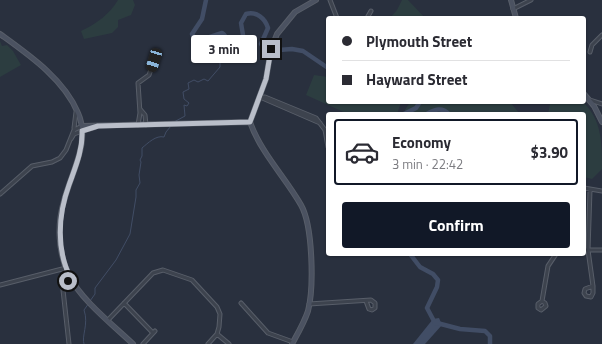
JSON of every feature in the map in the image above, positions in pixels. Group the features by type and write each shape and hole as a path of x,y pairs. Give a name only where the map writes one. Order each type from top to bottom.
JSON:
{"street":[{"path":"241,303 268,333 292,343 305,319 309,304 310,251 307,216 253,130 250,122 267,75 271,51 277,34 287,19 300,8 316,0"},
{"path":"330,0 336,16"},
{"path":"510,0 515,16"},
{"path":"513,9 531,0"},
{"path":"367,16 371,11"},
{"path":"0,34 56,80 76,108 82,126 80,154 61,213 61,241 66,268 71,279 90,302 133,344"},
{"path":"590,52 592,45 602,35"},
{"path":"138,125 140,109 138,83 150,75 154,60"},
{"path":"586,96 602,122"},
{"path":"260,97 315,117 325,130 326,136"},
{"path":"588,99 602,104"},
{"path":"0,194 32,166 58,160 65,152 70,140 76,121 76,108"},
{"path":"140,109 145,114 146,125"},
{"path":"72,134 75,128 82,126 250,122"},
{"path":"241,123 253,130"},
{"path":"70,140 74,134 98,126"},
{"path":"586,189 602,191"},
{"path":"590,190 586,250 593,286"},
{"path":"586,250 602,250"},
{"path":"542,301 548,266 555,256"},
{"path":"0,285 66,268"},
{"path":"108,320 148,278 157,271 163,270 187,277 194,282 220,312 221,319 217,334 208,344"},
{"path":"69,344 63,290 64,284 71,279"},
{"path":"309,304 366,301"},
{"path":"124,303 154,332 143,344"},
{"path":"217,334 229,344"}],"shaded area":[{"path":"118,0 133,0 135,5 131,15 118,20 118,27 112,33 84,39 81,31 102,18 111,10"},
{"path":"402,0 408,0 423,16 392,16"},
{"path":"0,41 2,46 7,45 13,51 21,65 0,77"},
{"path":"314,75 326,77 326,104 400,104 398,112 344,112 306,95"},
{"path":"409,104 512,104 518,112 405,112"},
{"path":"550,104 585,104 594,116 600,132 602,169 592,179 586,178 586,112 548,112"}],"water":[{"path":"439,318 442,325 425,344 413,344 433,319"}],"waterway":[{"path":"206,0 202,19 192,34 196,40 198,41 222,33 225,35 233,53 236,55 241,54 245,47 241,23 246,14 257,14 265,21 268,28 261,44 265,51 292,49 303,51 326,67"},
{"path":"174,122 185,116 184,105 187,106 189,103 184,99 183,92 189,89 188,83 194,80 198,82 204,79 208,81 220,67 223,55 231,48"},
{"path":"408,112 416,108 419,104"},
{"path":"431,112 438,110 444,110 446,112"},
{"path":"90,301 95,294 95,288 116,260 130,234 136,190 140,183 139,175 142,148 155,138 164,137 171,126"},
{"path":"412,256 420,267 433,274 438,280 437,287 427,308 435,323"},
{"path":"84,344 83,338 86,320 84,310 89,303"},
{"path":"437,323 460,329 485,331 490,336 490,344"}],"route":[{"path":"68,281 71,279 64,263 62,252 60,218 65,197 81,150 82,131 98,126 250,122 266,79 270,63 271,49"}]}
